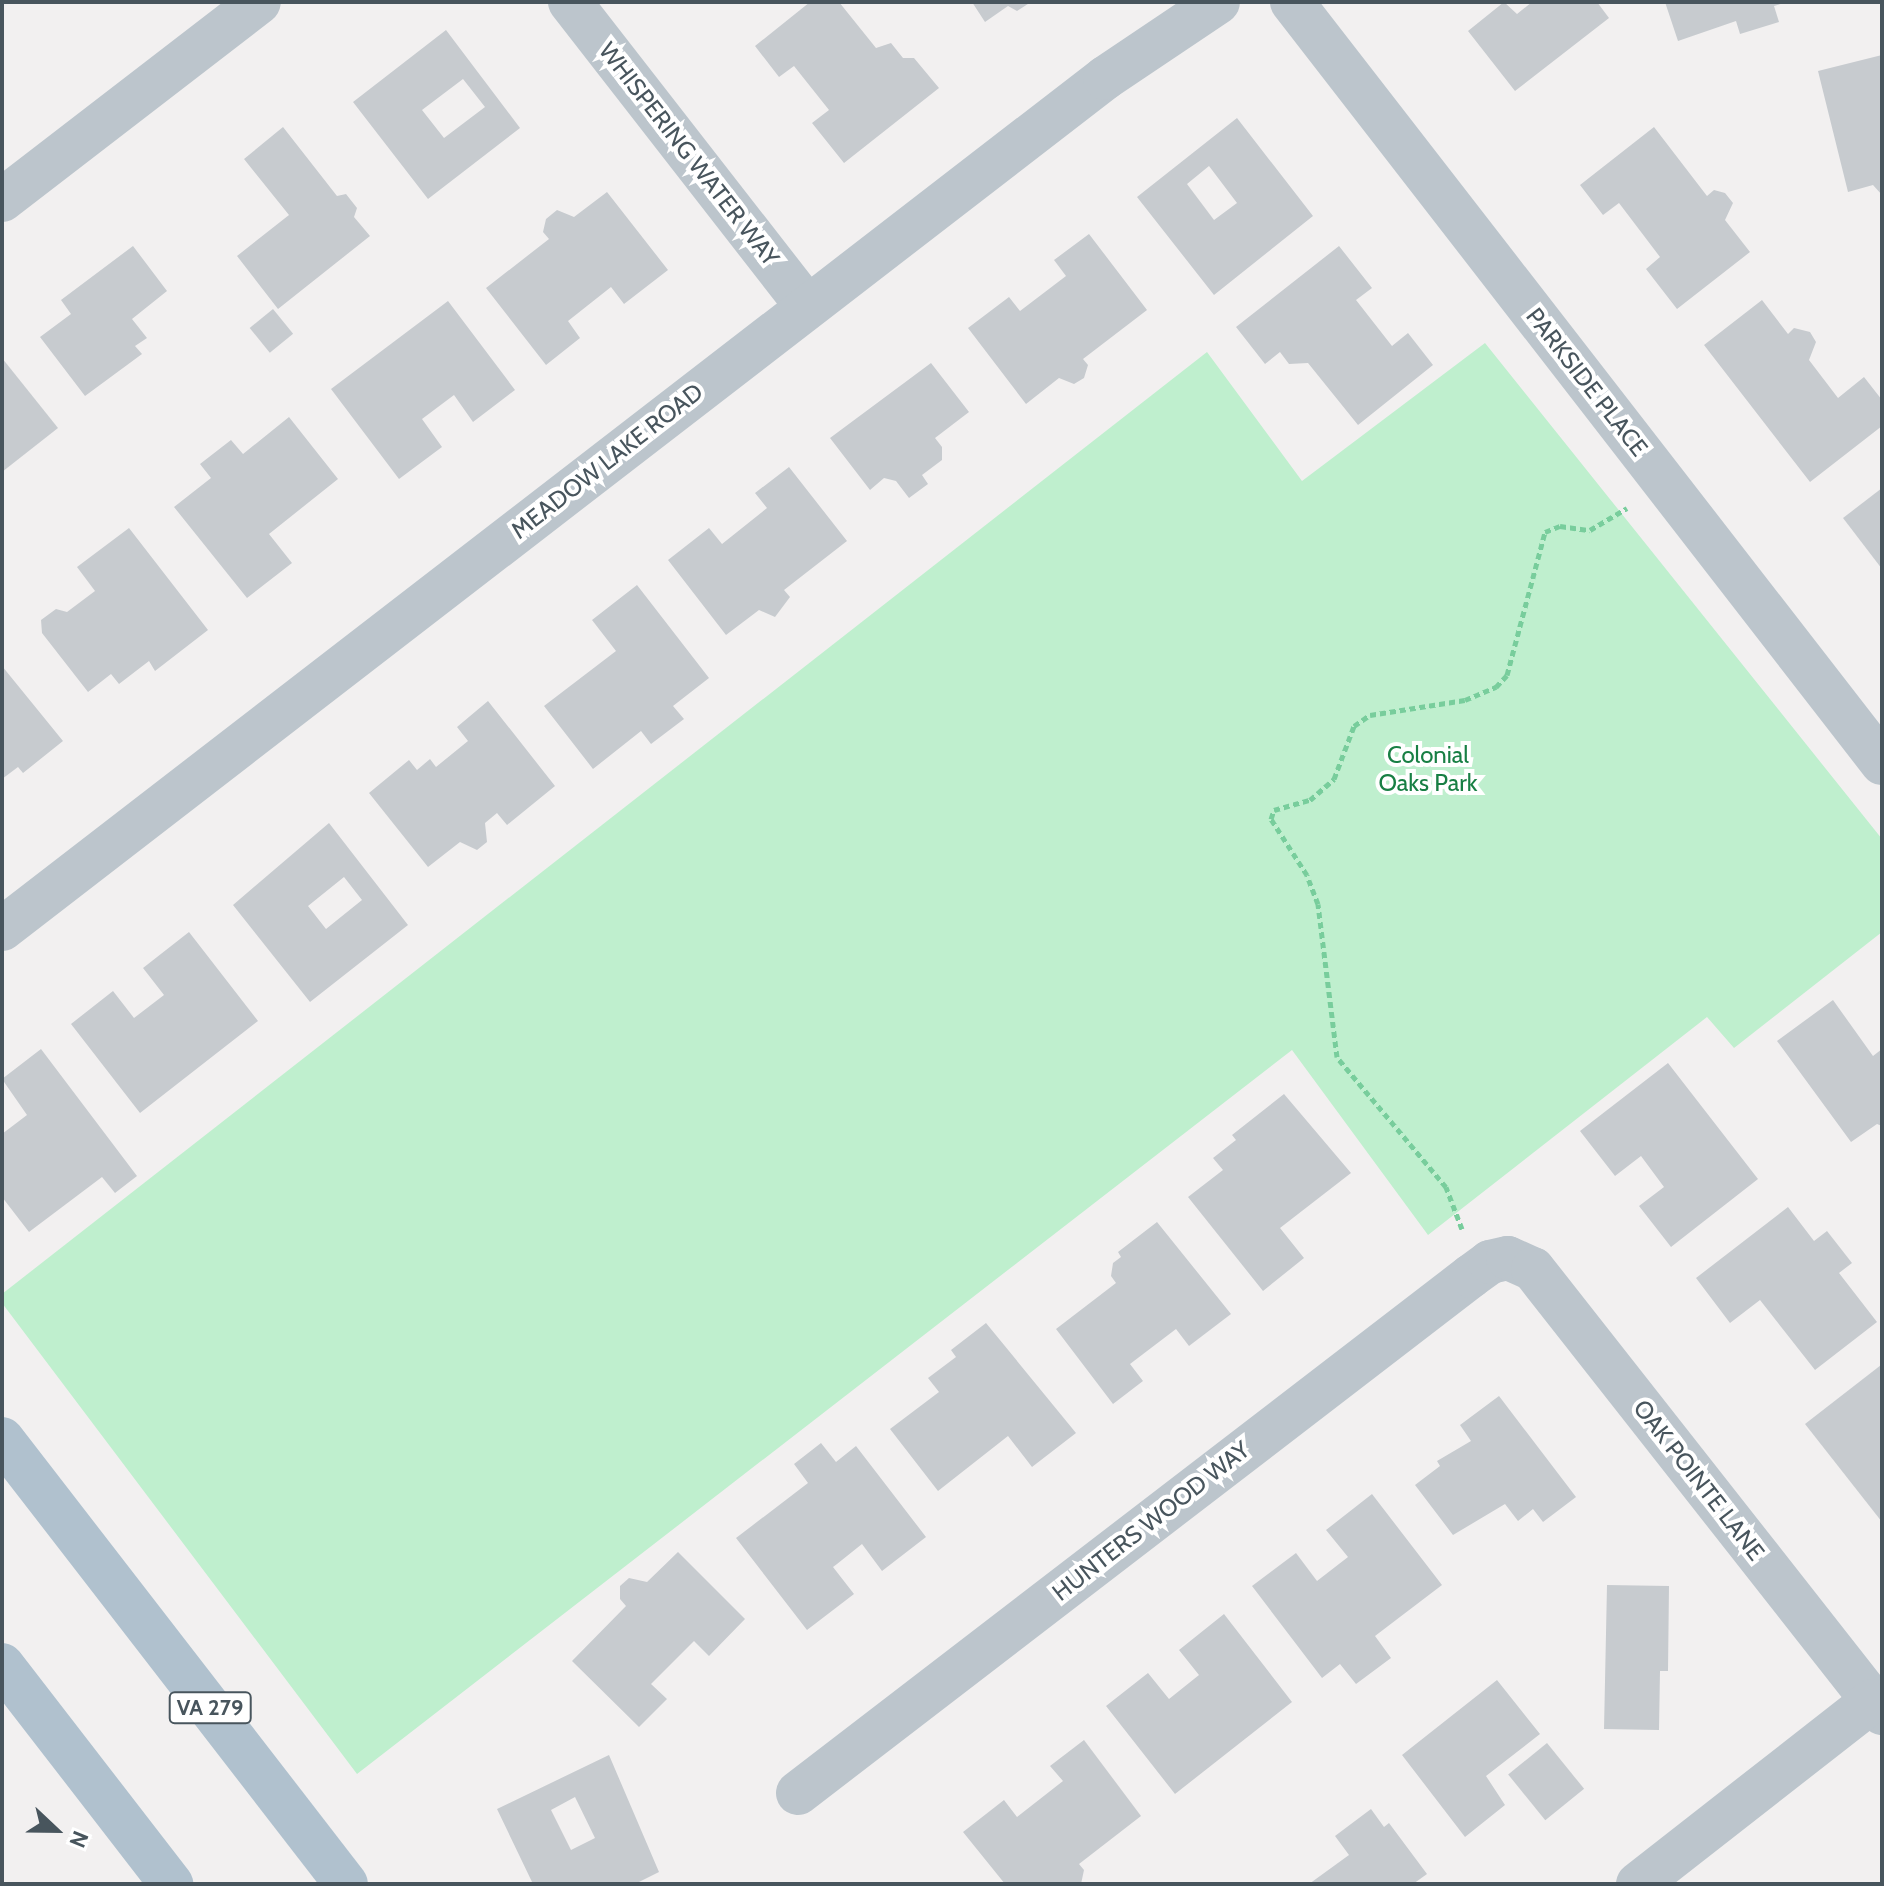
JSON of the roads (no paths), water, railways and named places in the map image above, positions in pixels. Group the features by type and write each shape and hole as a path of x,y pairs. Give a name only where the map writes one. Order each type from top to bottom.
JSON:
{"main road":[{"name":"VA 279","path":"2,1439 346,1884"},
{"path":"2,1665 171,1884"}],"street":[{"path":"2,200 259,2"},
{"name":"WHISPERING WATER WAY","path":"570,2 807,306"},
{"name":"MEADOW LAKE ROAD","path":"2,929 1105,78 1218,2"},
{"name":"PARKSIDE PLACE","path":"1292,2 1882,763"},
{"name":"OAK POINTE LANE","path":"1489,1267 1533,1269 1877,1707"},
{"name":"HUNTERS WOOD WAY","path":"798,1793 1489,1267"},
{"path":"1638,1884 1877,1707"}],"park label":[{"name":"Colonial Oaks Park","path":"1428,769"}]}
